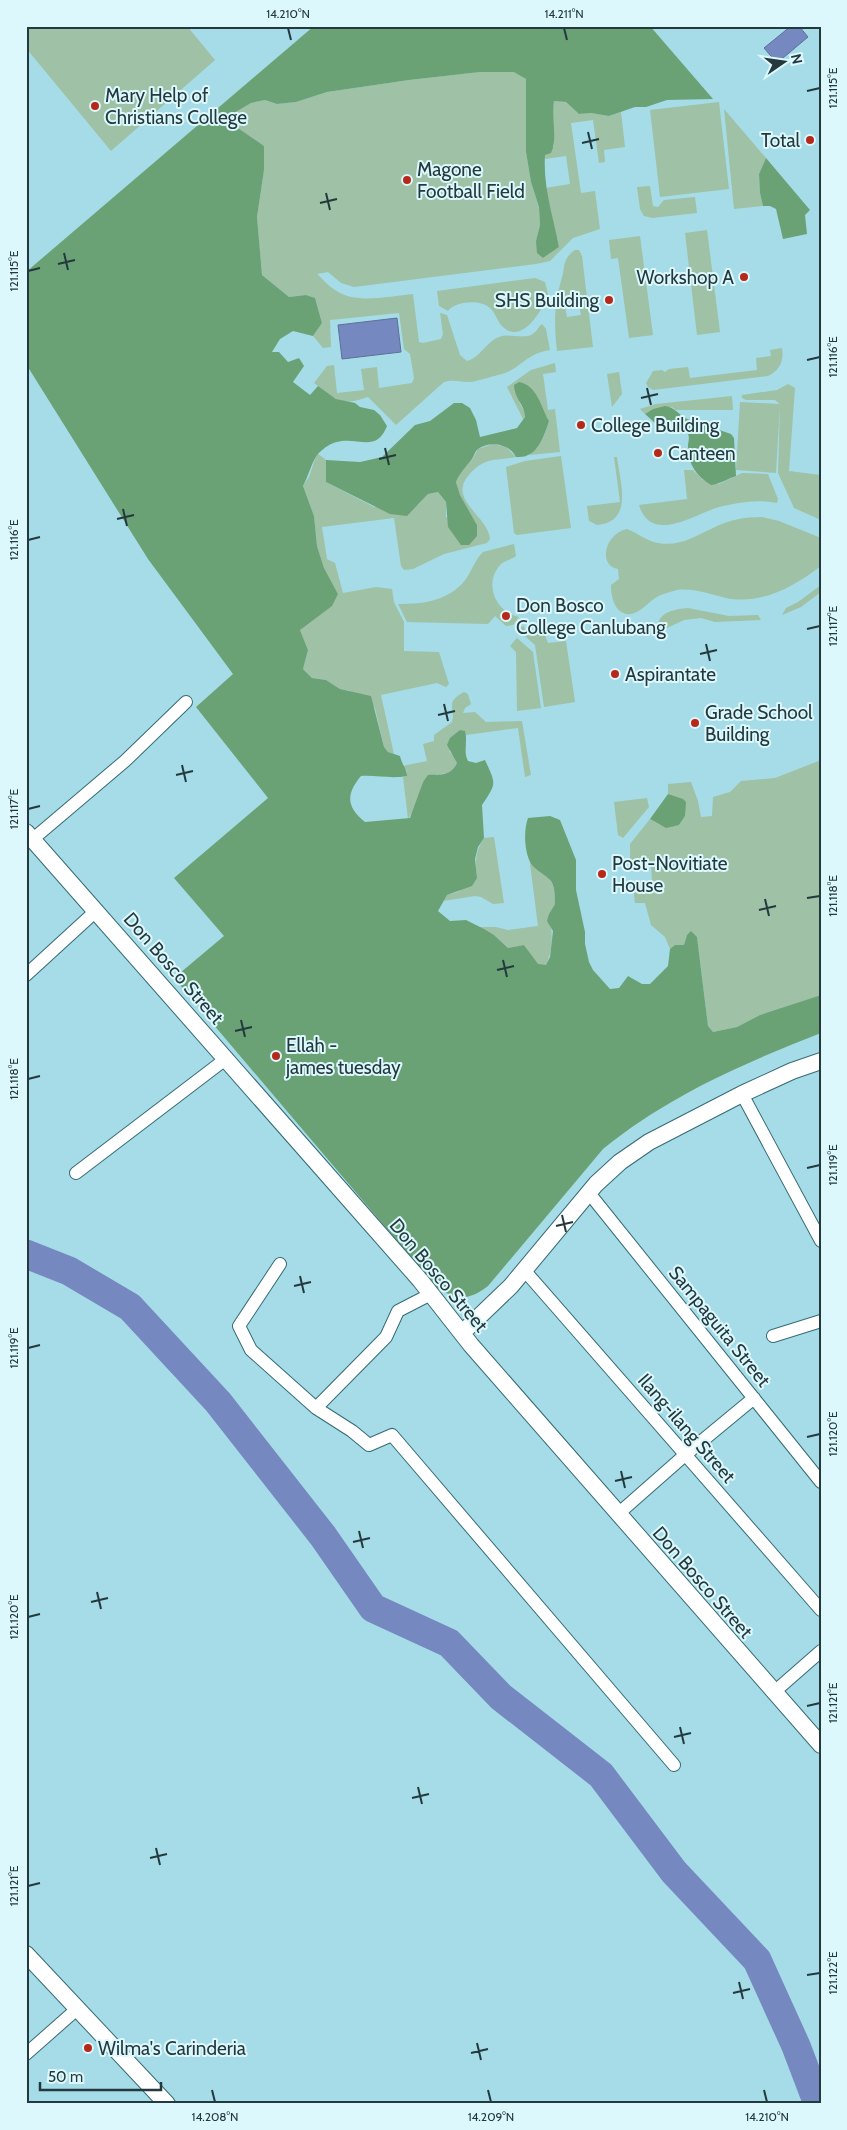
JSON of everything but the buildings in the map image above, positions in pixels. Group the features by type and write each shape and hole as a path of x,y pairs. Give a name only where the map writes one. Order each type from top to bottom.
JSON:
{"street":[{"path":"30,835 125,761 186,702"},
{"name":"Don Bosco Street","path":"30,835 227,1058 618,1514 773,1693 821,1745"},
{"path":"26,975 97,910"},
{"path":"76,1173 227,1058"},
{"path":"462,1333 492,1306 525,1271 612,1168 640,1148 742,1094 774,1079 821,1061"},
{"path":"742,1094 821,1240"},
{"name":"Sampaguita Street","path":"589,1193 821,1482"},
{"path":"280,1264 239,1326 250,1350 316,1408 370,1445 392,1436 674,1765"},
{"name":"Ilang-ilang Street","path":"525,1271 821,1610"},
{"path":"316,1408 386,1337 398,1311 431,1294"},
{"path":"773,1336 821,1320"},
{"path":"618,1514 754,1398"},
{"path":"773,1693 821,1651"},
{"path":"26,1954 167,2104"},
{"path":"26,2054 78,2009"}],"green space":[{"name":"Mary Help of Christians College","path":"26,26 187,26 215,60 111,151 26,48"},
{"path":"314,26 650,26 713,99 667,100 646,107 635,107 609,116 591,113 579,114 566,102 554,101 554,141 551,153 545,155 545,167 547,190 559,247 543,258 537,253 536,241 540,225 539,207 531,182 526,152 526,79 514,72 480,72 409,80 327,92 296,102 277,104 265,100 251,103 234,113 235,126 264,146 264,170 257,217 262,275 289,297 306,295 315,298 322,323 313,336 293,331 280,339 272,352 279,352 288,362 299,358 304,366 293,382 310,395 318,386 336,399 374,410 380,415 387,426 383,434 372,442 344,441 326,447 315,458 303,486 314,516 317,546 324,568 338,594 332,606 300,630 308,650 303,669 312,678 326,680 340,689 371,696 384,747 388,752 400,756 407,774 407,776 401,777 361,776 351,795 351,806 365,822 410,818 423,782 428,775 448,773 457,763 447,745 450,738 460,730 465,731 468,761 476,763 485,760 493,783 482,805 484,838 478,847 475,859 477,878 472,886 447,895 438,911 450,921 466,920 494,935 508,948 524,945 538,964 546,965 550,957 553,931 547,921 555,904 554,889 551,881 531,864 525,837 528,818 550,816 560,820 576,860 576,890 589,962 593,970 610,989 619,988 628,976 642,984 650,984 668,966 670,949 675,945 684,945 687,935 691,931 697,937 708,1026 713,1032 737,1027 760,1015 821,995 821,1033 764,1056 708,1082 680,1097 628,1130 603,1149 488,1286 475,1294 463,1297 451,1295 437,1288 174,978 224,936 174,878 268,798 196,707 233,674 148,559 26,364 26,272"},
{"path":"514,71 526,79 526,152 531,182 539,207 540,225 536,241 543,258 559,247 545,188 570,184 566,156 545,159 545,155 554,146 552,111 554,101 566,102 579,114 591,113 609,116 621,112 625,147 604,150 605,162 599,163 593,120 571,123 581,193 595,191 600,229 573,238 550,261 536,264 354,287 341,283 328,272 317,274 343,295 373,298 413,294 419,342 423,343 441,339 443,334 440,313 447,315 460,355 467,361 476,357 494,339 507,336 531,335 542,324 546,329 550,350 535,354 505,373 471,382 444,382 396,425 368,397 351,401 334,398 314,383 327,366 334,365 337,393 364,390 361,369 377,367 379,388 412,383 414,378 410,354 404,349 399,313 330,320 331,347 323,348 313,336 322,323 315,298 306,295 289,297 262,275 257,217 264,170 264,146 234,126 234,113 251,103 265,100 277,104 296,102 327,92 409,80 480,72"},
{"path":"719,102 729,189 660,197 650,110"},
{"path":"724,109 766,158 759,174 763,206 734,209"},
{"path":"766,158 810,210 805,215 807,234 783,239 776,209 770,206 763,206 759,174"},
{"path":"650,186 653,206 658,207 664,200 695,197 697,213 652,218 644,216 640,209 637,187"},
{"path":"707,230 720,332 697,335 685,233"},
{"path":"640,236 653,335 629,338 618,258 611,259 609,240"},
{"path":"575,250 579,250 582,256 593,347 557,351 555,324 557,299 565,264","holes":["578,299 581,315 567,317 564,302"]},
{"path":"535,278 545,282 548,294 537,316 524,329 517,332 503,327 492,310 481,303 462,303 448,311 439,306 437,291"},
{"path":"782,348 780,365 776,371 768,376 653,390 646,383 653,371 662,370 665,372 669,369 688,367 690,378 757,370 756,358 771,356 770,350"},
{"path":"555,363 556,372 543,374 548,410 555,409 560,452 529,455 542,440 549,421 544,412 519,402 525,413 524,421 507,387 531,370"},
{"path":"619,372 622,394 612,407 607,374"},
{"path":"519,382 530,387 538,397 549,421 542,440 532,453 516,457 505,446 494,444 483,446 477,450 459,475 456,482 460,495 477,525 477,536 469,545 461,545 448,527 446,502 438,492 428,494 407,516 390,514 326,482 326,460 360,462 382,457 415,425 430,421 454,403 462,403 470,408 476,420 480,437 517,428 525,417 525,413 514,390 514,385"},
{"path":"788,384 795,388 789,471 821,475 821,520 794,508 778,473 780,405 776,473 736,470 740,402 780,404 775,400 746,400 742,398 742,395 777,390"},
{"path":"732,396 733,410 676,410 672,407 653,409 645,414 640,409 656,404"},
{"path":"665,406 672,408 687,419 731,434 734,438 736,476 711,485 701,478 689,458 689,437 685,429 677,422 655,423 645,414 653,409"},
{"path":"493,444 506,447 516,457 484,463 468,476 463,485 463,493 466,500 488,531 490,539 487,543 444,554 413,569 404,570 401,566 394,518 322,527 327,559 335,563 343,593 376,587 392,589 394,602 404,622 404,651 439,652 449,684 446,687 437,683 381,695 394,754 388,752 384,747 375,708 350,691 340,689 326,680 312,678 303,669 308,650 300,630 338,594 324,568 317,546 314,516 303,486 309,477 317,453 326,460 326,482 374,507 418,505 428,494 438,492 446,502 446,517 477,525 460,495 456,482 461,471 472,460 478,449"},
{"path":"561,456 571,528 517,535 514,533 506,467 525,461"},
{"path":"614,457 617,457 622,489 620,509 616,517 609,522 597,525 589,521 587,506 620,502"},
{"path":"684,470 693,470 703,480 719,484 742,473 768,474 778,499 777,503 762,501 741,502 719,507 674,524 663,525 653,523 645,517 639,505 687,499"},
{"path":"762,517 779,521 821,538 821,566 799,581 776,593 752,599 726,598 708,593 677,590 655,598 634,613 626,614 616,606 611,585 619,579 618,569 612,567 608,562 606,550 613,537 619,532 627,529 646,539 666,544 687,540 731,521"},
{"path":"514,544 516,556 501,564 493,580 492,588 498,603 511,614 519,617 513,625 506,626 495,616 488,624 407,622 398,604 426,602 444,597 466,579 483,552"},
{"path":"821,585 821,592 801,607 782,615 786,608 798,602"},
{"path":"688,608 729,616 758,615 761,620 715,622 701,618 684,620 667,628 661,628 658,625 659,620 665,614 674,610"},
{"path":"524,626 525,631 538,630 544,633 548,643 566,641 575,702 544,707 535,645 517,629"},
{"path":"517,638 533,652 541,708 517,711 516,652 510,646"},
{"path":"464,692 468,694 471,704 465,708 463,713 475,712 486,722 522,721 531,775 525,777 518,728 466,735 465,731 449,751 457,763 454,768 447,774 434,775 423,782 414,810 408,819 403,777 407,776 407,771 402,766 427,761 423,744 434,741 434,735 452,722 452,702"},
{"path":"821,760 821,995 760,1015 737,1027 713,1032 708,1026 697,937 687,935 684,945 675,945 670,949 665,937 651,925 645,903 635,903 633,886 652,885 651,862 630,863 630,844 650,819 660,825 679,825 685,816 685,806 668,794 668,784 691,782 698,801 701,817 712,816 713,797 730,792 741,781 775,778"},
{"path":"668,794 683,799 686,802 685,816 679,825 666,828 650,819"},
{"path":"647,798 649,807 623,838 618,835 614,802"},
{"path":"494,837 504,903 493,904 481,897 475,896 443,901 447,895 458,892 477,878 476,862 479,848 484,838"},
{"path":"529,856 536,868 553,885 555,904 549,914 552,933 546,965 538,965 524,945 508,948 494,935 478,927 496,927 508,930 538,926"}],"water":[{"path":"791,26 799,26 808,37 777,63 764,48"},
{"path":"397,318 401,352 342,359 338,325"}],"waterway":[{"path":"26,1254 69,1271 130,1307 218,1402 323,1536 373,1608 449,1643 501,1697 601,1775 674,1872 757,1960 796,2046 818,2104"}],"place":[{"name":"Mary Help of Christians College","path":"95,106"},
{"name":"Total","path":"810,140"},
{"name":"Magone Football Field","path":"407,180"},
{"name":"Workshop A","path":"744,277"},
{"name":"SHS Building","path":"609,300"},
{"name":"College Building","path":"581,425"},
{"name":"Canteen","path":"658,453"},
{"name":"Don Bosco College Canlubang","path":"506,616"},
{"name":"Aspirantate","path":"615,674"},
{"name":"Grade School Building","path":"695,723"},
{"name":"Post-Novitiate House","path":"602,874"},
{"name":"Ellah - james tuesday","path":"276,1056"},
{"name":"Wilma's Carinderia","path":"88,2048"}]}
